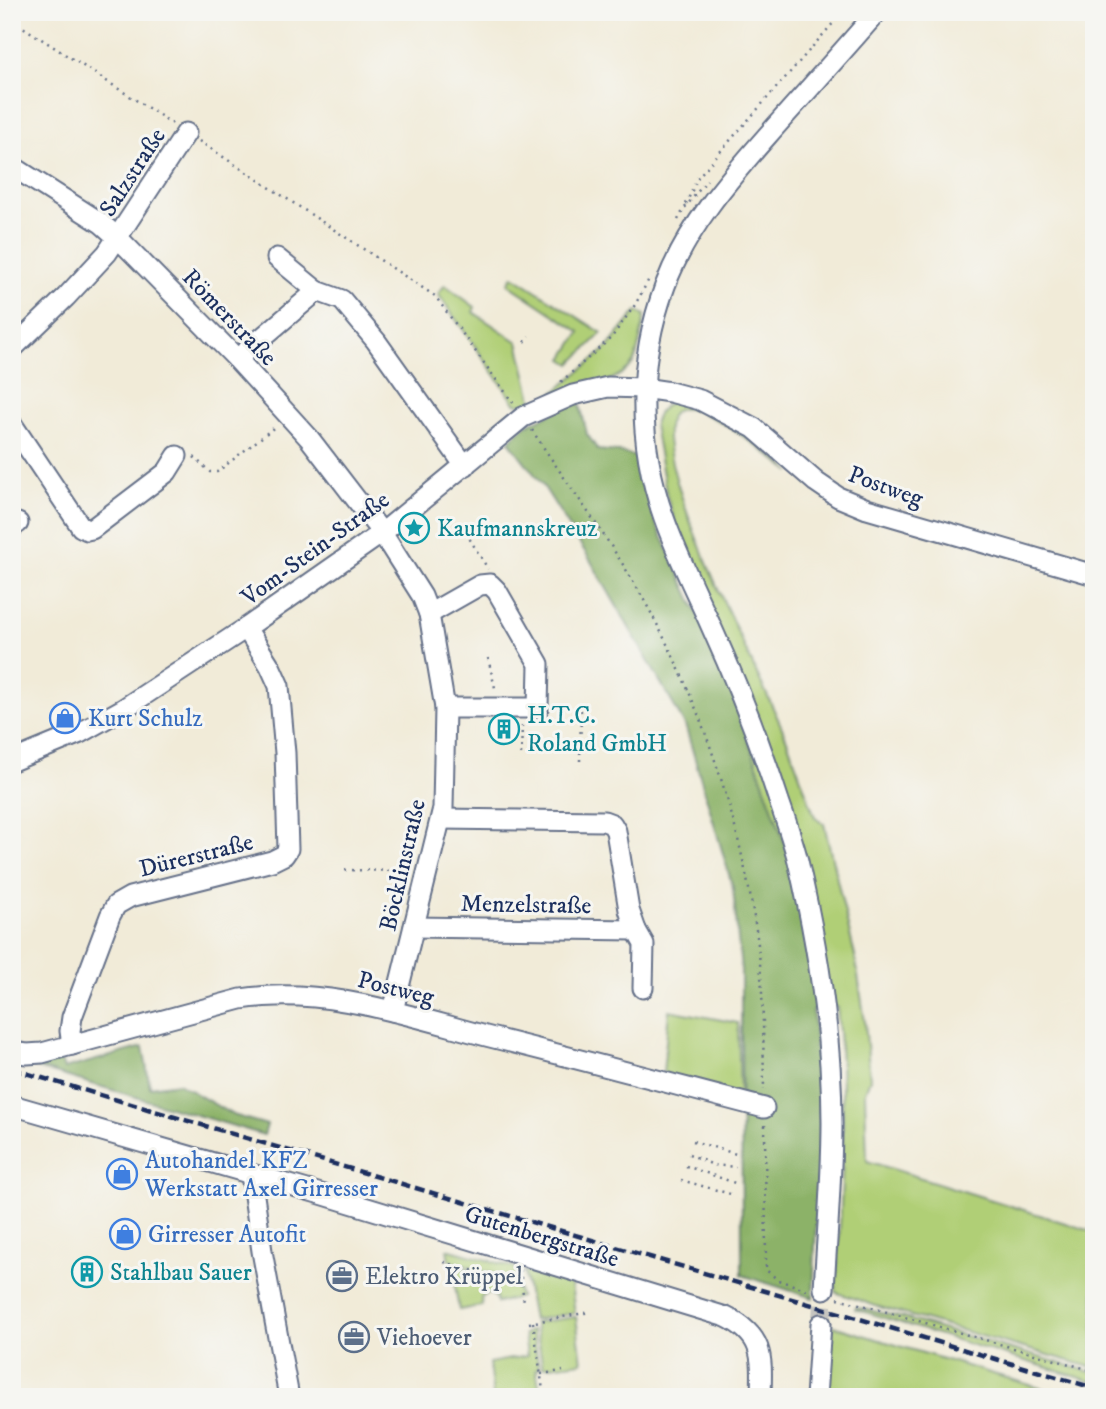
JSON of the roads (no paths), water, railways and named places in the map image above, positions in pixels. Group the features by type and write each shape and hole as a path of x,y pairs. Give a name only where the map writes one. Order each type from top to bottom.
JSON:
{"street":[{"path":"824,1293 832,1123 825,1008 814,934 797,856 772,778 733,678 664,517 647,455 643,388 655,314 681,249 691,214 743,165 877,12"},
{"name":"Salzstraße","path":"12,349 66,297 118,238 186,133"},
{"name":"Römerstraße","path":"12,166 101,223 118,238 290,415 382,533"},
{"path":"277,258 317,291 342,300 360,320 465,466"},
{"path":"237,359 317,291"},
{"name":"Vom-Stein-Straße","path":"12,761 98,724 246,628 382,533 540,405 608,387 643,388"},
{"name":"Postweg","path":"643,388 700,400 754,428 816,482 838,497 867,509 1094,575"},
{"path":"12,424 21,454 80,527 87,530 92,529 167,472 177,456"},
{"name":"Böcklinstraße","path":"382,533 422,596 429,614 445,708 441,819 393,1011"},
{"path":"429,614 480,585 494,587 539,664 538,708 445,708"},
{"name":"Dürerstraße","path":"72,1045 72,1017 116,905 138,894 272,861 284,855 288,849 285,753 279,686 246,628"},
{"name":"Menzelstraße","path":"441,819 604,821 612,824 616,831 629,910 644,944 643,988"},
{"name":"Menzelstraße","path":"414,927 636,930"},
{"name":"Postweg","path":"12,1052 35,1054 248,998 330,998 393,1011 764,1108"},
{"name":"Gutenbergstraße","path":"12,1105 321,1194 735,1322 749,1332 758,1345 762,1369 761,1397"},
{"path":"251,1175 289,1397"},
{"path":"816,1397 821,1324"}],"tunnel":[{"path":"821,1324 824,1289"}],"railway":[{"path":"12,1069 1094,1388"}],"place":[{"name":"Kaufmannskreuz","path":"414,528"},
{"name":"Kurt Schulz","path":"65,718"},
{"name":"H.T.C. Roland GmbH","path":"504,729"},
{"name":"Autohandel KFZ Werkstatt Axel Girresser","path":"122,1174"},
{"name":"Girresser Autofit","path":"125,1234"},
{"name":"Stahlbau Sauer","path":"87,1272"},
{"name":"Elektro Krüppel","path":"342,1276"},
{"name":"Viehoever","path":"354,1337"}]}
